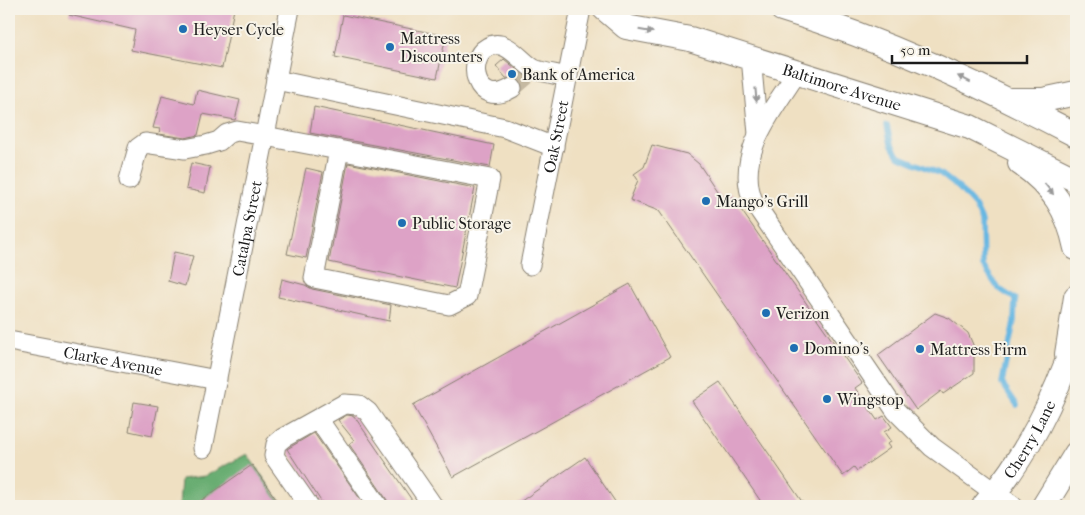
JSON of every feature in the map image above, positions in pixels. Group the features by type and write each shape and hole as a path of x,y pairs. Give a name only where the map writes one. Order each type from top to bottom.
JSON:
{"main road":[{"name":"Baltimore Avenue","path":"605,9 626,27 690,39 798,71 970,127 1076,180"},
{"path":"782,9 845,28 893,47 1008,100 1076,135"},
{"path":"1008,100 1043,100 1076,93"},
{"path":"970,127 1043,182 1063,208 1071,223 1076,248"},
{"path":"1062,376 1076,297"},
{"name":"Cherry Lane","path":"997,502 1051,404 1076,338"},
{"path":"1044,506 1076,454"}],"street":[{"name":"Catalpa Street","path":"203,448 290,9"},
{"name":"Oak Street","path":"530,265 581,9"},
{"path":"512,88 501,94 491,95 479,86 475,74 480,55 488,46 500,45 511,50 530,72 568,77"},
{"path":"751,57 758,134"},
{"path":"798,71 758,134 748,166 747,180 753,201 896,411 932,447 997,502"},
{"path":"276,80 505,128 554,147"},
{"path":"129,180 138,148 145,143 185,149 219,141 227,134 237,132 339,150 490,180 467,296 448,305 314,278 339,150"},
{"name":"Clarke Avenue","path":"9,341 217,380"},
{"path":"309,506 274,456 276,444 283,438 344,404 359,405 368,412 432,506"},
{"path":"318,419 378,506"}],"green space":[{"path":"247,454 283,506 179,506 181,479 205,476"}],"building":[{"name":"Heyser Cycle","path":"70,9 234,9 222,68 131,50 135,30 69,15"},
{"name":"Mattress Discounters","path":"343,15 446,36 437,78 335,57"},
{"name":"Bank of America","path":"504,59 521,73 528,83 523,87 518,79 506,78 496,66"},
{"path":"197,90 240,100 235,120 203,114 198,135 185,138 159,134 160,129 153,128 162,96 194,104"},
{"path":"314,107 494,145 490,167 310,133"},
{"path":"652,145 687,154 699,164 723,200 730,194 862,383 855,388 877,420 884,416 892,427 884,432 891,442 887,444 890,448 857,471 854,467 843,476 659,211 630,200 638,180 634,174 644,167"},
{"path":"191,163 210,167 205,193 186,189"},
{"name":"Public Storage","path":"348,163 475,188 455,288 329,262"},
{"path":"306,168 323,172 306,258 287,254"},
{"path":"174,252 193,256 185,286 168,281"},
{"path":"282,279 305,285 312,289 391,305 389,321 278,297"},
{"path":"630,284 670,357 453,477 413,405"},
{"path":"935,313 949,318 968,333 974,347 974,373 943,394 941,391 916,410 878,355"},
{"path":"720,382 805,506 764,506 692,401"},
{"path":"134,402 158,406 152,436 129,431"},
{"path":"347,415 354,416 416,506 389,506 387,500 349,444 354,440 338,420"},
{"path":"314,433 365,506 324,506 287,449"},
{"path":"585,457 618,506 514,506"},
{"path":"252,465 281,506 193,506"}],"waterway":[{"path":"887,126 891,144 898,156 941,174 959,188 975,206 982,221 983,266 998,288 1015,299 1014,321 1002,383 1017,405"}],"tunnel":[{"path":"512,88 527,75"}],"place":[{"name":"Heyser Cycle","path":"183,29"},
{"name":"Mattress Discounters","path":"390,47"},
{"name":"Bank of America","path":"512,74"},
{"name":"Mango's Grill","path":"706,201"},
{"name":"Public Storage","path":"402,223"},
{"name":"Verizon","path":"766,313"},
{"name":"Domino's","path":"794,348"},
{"name":"Mattress Firm","path":"920,349"},
{"name":"Wingstop","path":"827,399"}]}
